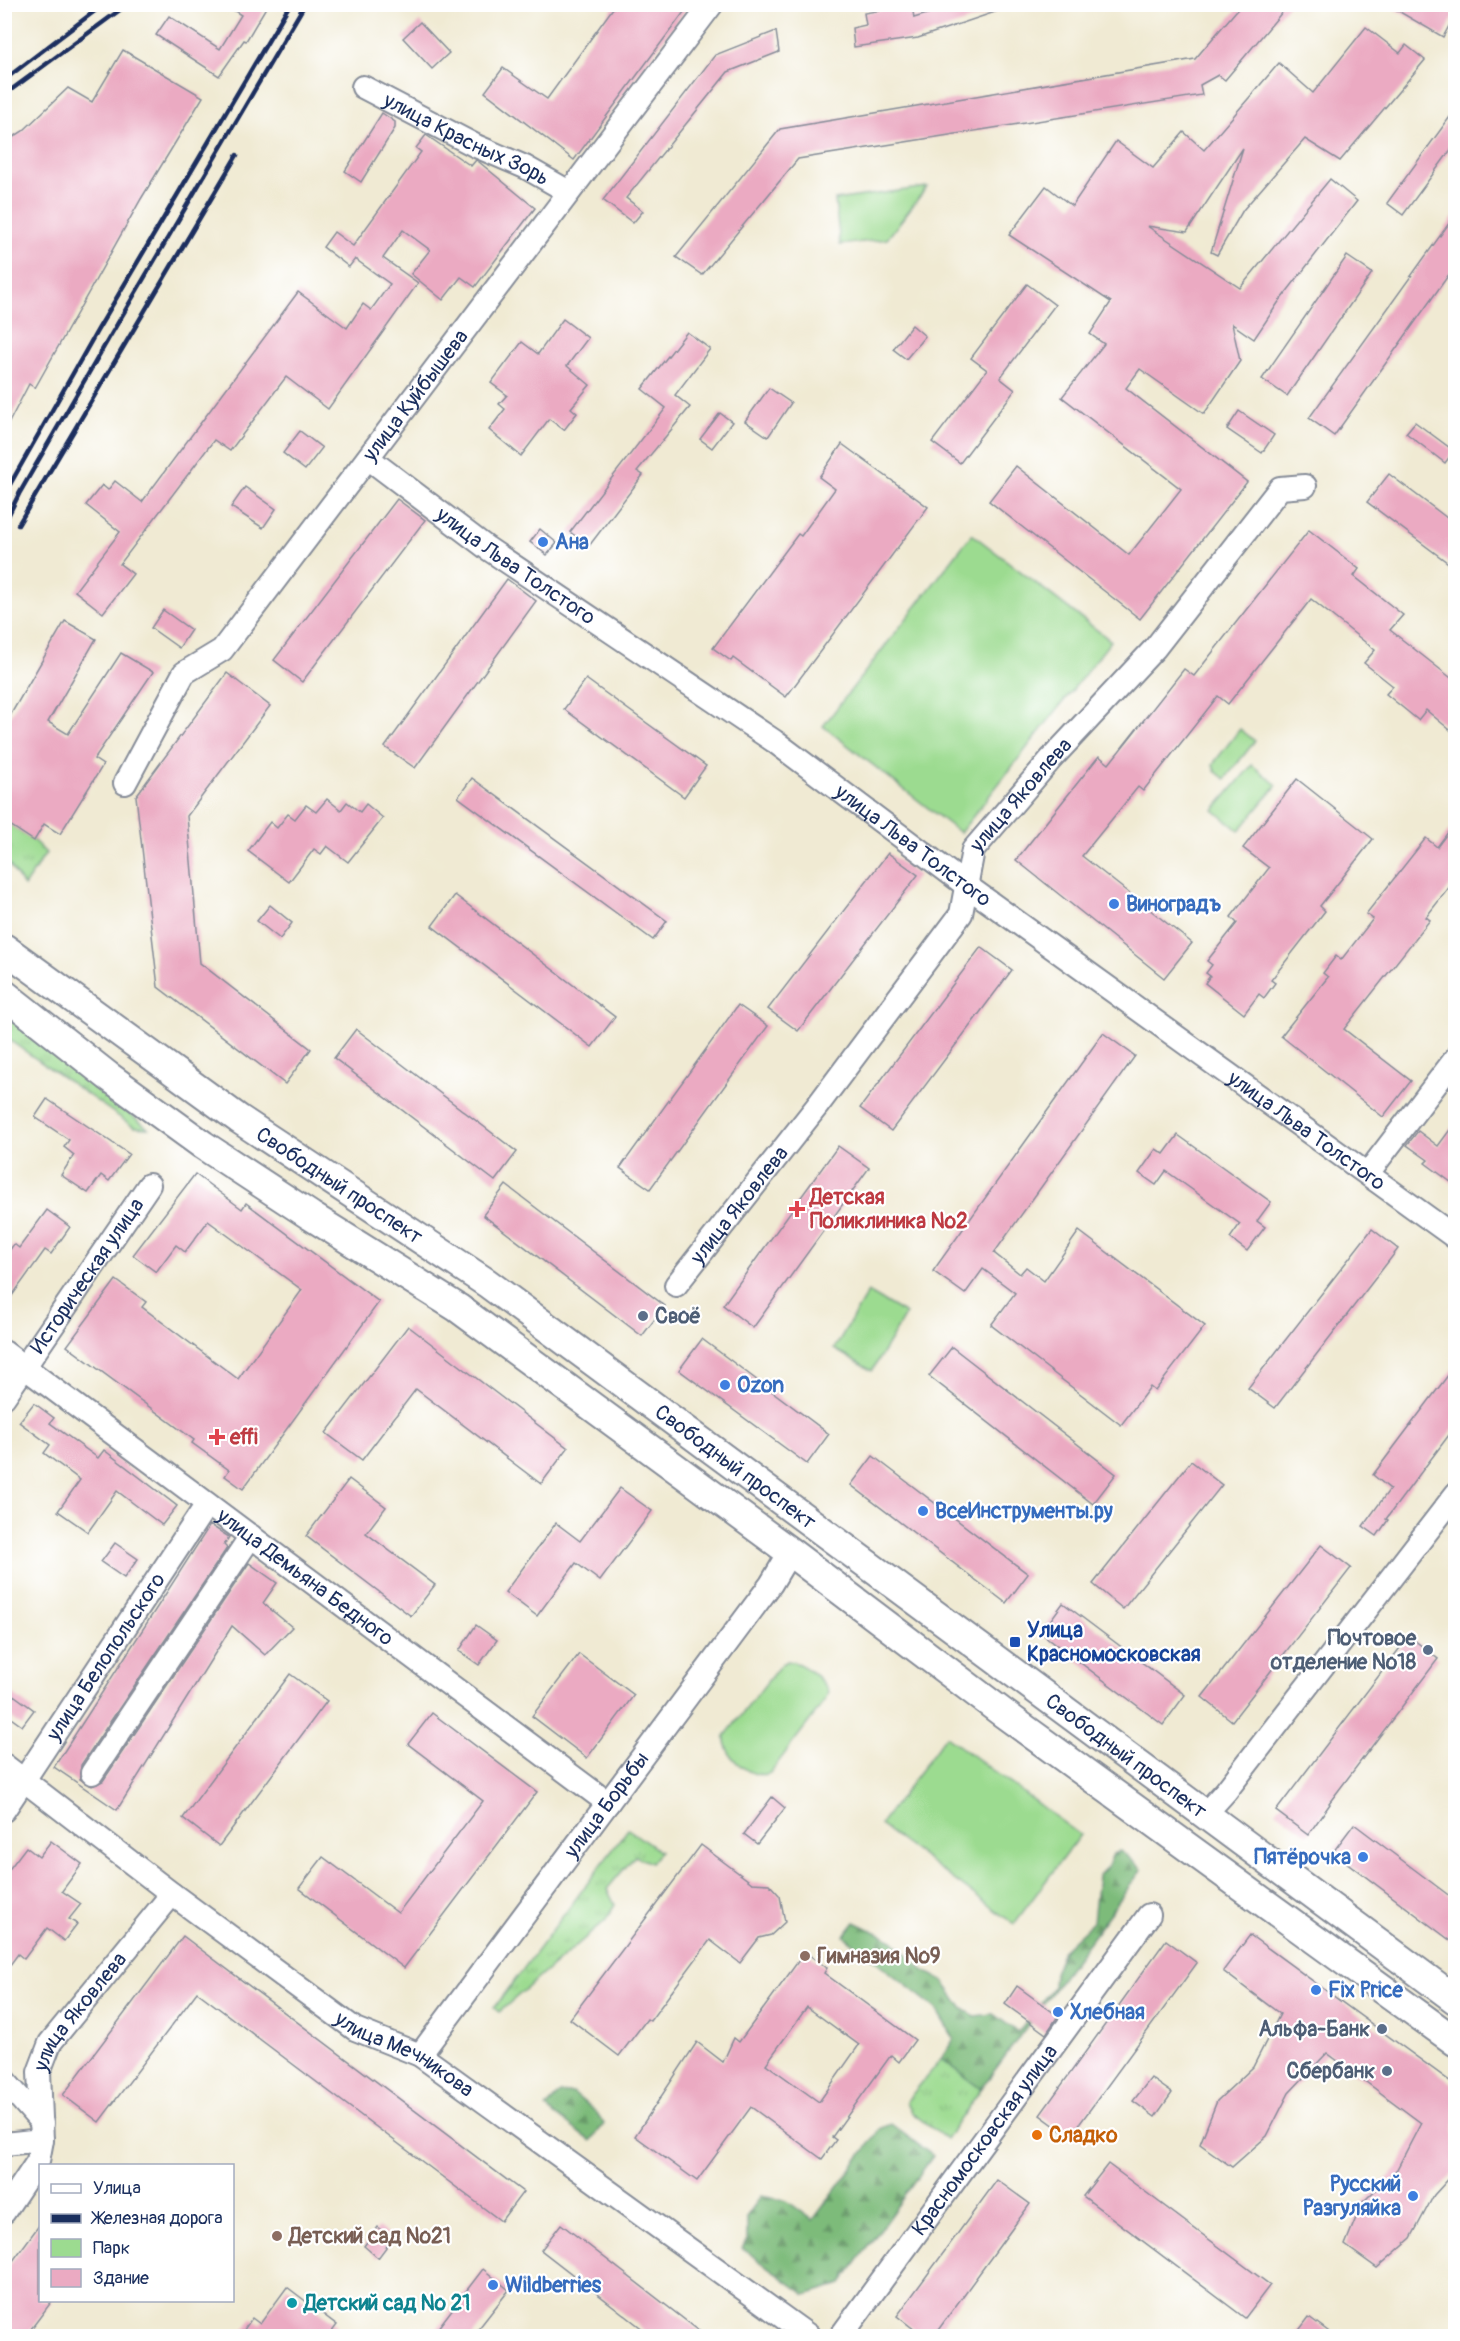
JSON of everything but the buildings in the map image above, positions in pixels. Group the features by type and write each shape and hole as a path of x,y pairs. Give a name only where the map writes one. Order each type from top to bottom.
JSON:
{"main road":[{"name":"Свободный проспект","path":"4,948 239,1119 487,1283 1206,1813 1455,2000"},
{"name":"Свободный проспект","path":"4,994 108,1076 203,1145 458,1308 790,1552 1003,1713 1455,2042"},
{"path":"1180,1840 1206,1813"}],"street":[{"name":"улица Куйбышева","path":"125,783 184,673 222,650 712,4"},
{"name":"улица Красных Зорь","path":"363,87 476,147 525,167 569,192"},
{"name":"улица Льва Толстого","path":"368,458 487,548 765,734 967,886 1368,1173 1455,1238"},
{"name":"улица Яковлева","path":"676,1285 818,1105 961,914 973,850 1050,759 1155,648 1280,488 1305,486"},
{"path":"1368,1173 1455,1058"},
{"name":"Историческая улица","path":"4,1397 149,1185"},
{"name":"улица Демьяна Бедного","path":"4,1352 608,1803"},
{"path":"1206,1813 1226,1791 1455,1494"},
{"name":"улица Белопольского","path":"4,1810 207,1504"},
{"path":"92,1773 251,1536"},
{"name":"улица Борьбы","path":"420,2055 771,1584 790,1552"},
{"name":"улица Мечникова","path":"4,1765 172,1894 356,2030 420,2055 809,2337"},
{"name":"улица Яковлева","path":"4,2212 38,2161 42,2131 39,2072 50,2043 172,1894"},
{"name":"Красномосковская улица","path":"841,2337 1149,1915"},
{"path":"4,2080 42,2131 4,2144"}],"green space":[{"path":"927,187 887,239 840,245 835,200"},
{"path":"972,534 1111,641 960,833 823,726"},
{"path":"1240,729 1255,741 1225,779 1215,771 1213,764"},
{"path":"1252,765 1277,785 1239,831 1214,810"},
{"path":"5,821 34,841 46,853 24,886 5,859"},
{"path":"5,1015 148,1128 134,1127 5,1037"},
{"path":"868,1292 906,1314 872,1371 834,1349"},
{"path":"787,1661 799,1664 811,1672 828,1692 825,1701 770,1773 763,1775 747,1770 733,1759 725,1736 781,1664"},
{"path":"946,1736 1080,1835 1014,1924 880,1825"},
{"path":"628,1829 660,1852 651,1863 635,1856 607,1889 615,1905 605,1921 499,2012 494,2008"},
{"path":"1120,1850 1142,1869 981,2089 941,2059 954,2039 936,2009 844,1936 855,1922 893,1940 923,1970 943,1981 963,2009 975,2016 993,2014 1018,2032 1053,1987 1054,1973 1063,1950 1093,1922 1098,1876 1108,1866 1113,1854"},
{"path":"941,2059 981,2089 946,2139 911,2112 906,2102"},
{"path":"560,2093 573,2093 597,2113 604,2124 591,2141 546,2108"},
{"path":"891,2124 933,2156 841,2284 806,2295 742,2248 747,2240 747,2216 761,2196 787,2201 813,2220 880,2129"}],"railway":[{"path":"4,80 104,4"},
{"path":"4,95 128,4"},
{"path":"4,495 97,331 290,4"},
{"path":"4,524 109,338 305,4"},
{"path":"18,525 237,155"}],"place":[{"name":"Ана","path":"543,542"},
{"name":"Виноградъ","path":"1114,904"},
{"name":"Детская Поликлиника №2","path":"797,1209"},
{"name":"Своё","path":"643,1316"},
{"name":"Ozon","path":"725,1385"},
{"name":"effi","path":"217,1437"},
{"name":"ВсеИнструменты.ру","path":"923,1511"},
{"name":"Улица Красномосковская","path":"1015,1642"},
{"name":"Почтовое отделение №18","path":"1428,1650"},
{"name":"Пятёрочка","path":"1363,1857"},
{"name":"Гимназия №9","path":"805,1956"},
{"name":"Fix Price","path":"1316,1990"},
{"name":"Хлебная","path":"1058,2012"},
{"name":"Альфа-Банк","path":"1382,2029"},
{"name":"Сбербанк","path":"1387,2071"},
{"name":"Сладко","path":"1037,2135"},
{"name":"Русский Разгуляйка","path":"1413,2196"},
{"name":"Детский сад №21","path":"277,2236"},
{"name":"Wildberries","path":"493,2285"},
{"name":"Детский сад № 21","path":"292,2303"}]}
